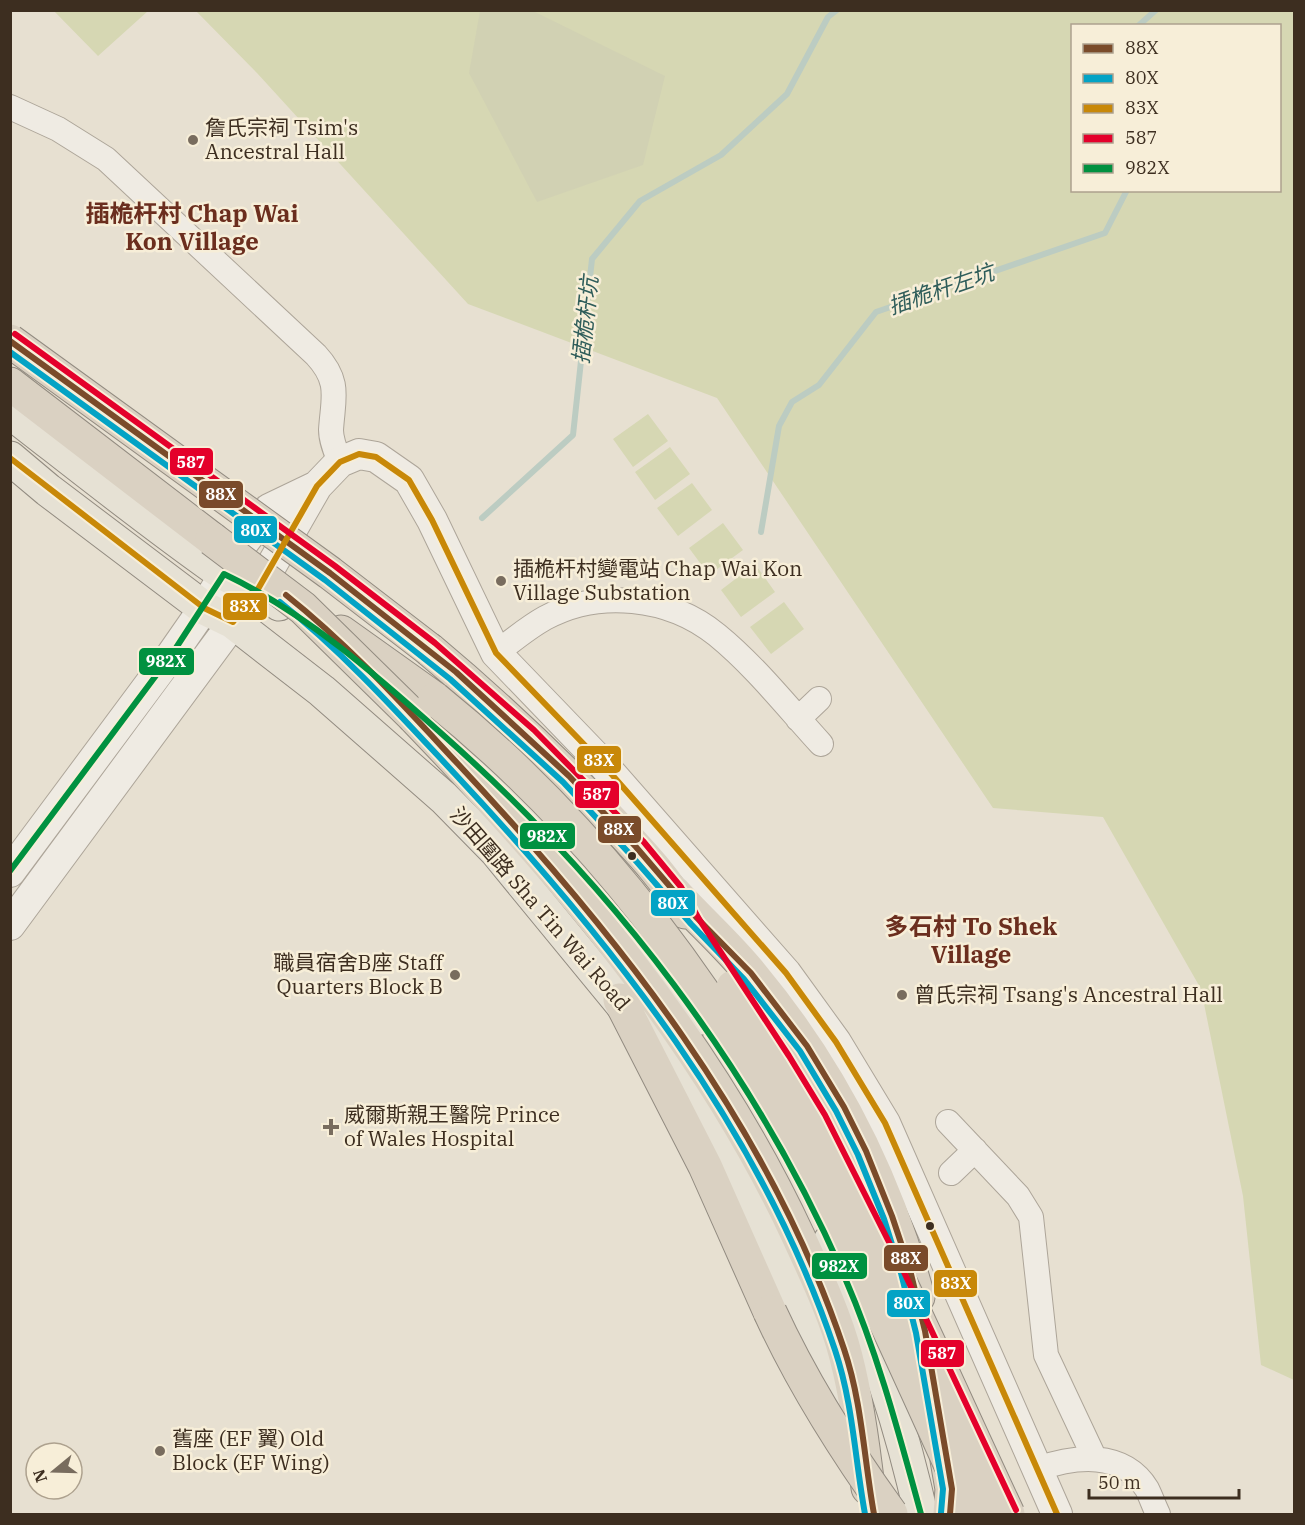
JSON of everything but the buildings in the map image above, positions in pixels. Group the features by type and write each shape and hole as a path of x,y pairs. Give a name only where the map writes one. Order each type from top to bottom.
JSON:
{"highway":[{"path":"10,341 330,573 430,650 569,776 751,973 807,1046 844,1107 866,1151 910,1270 926,1331 952,1489 950,1515"},
{"path":"10,384 303,608 435,699 508,762 565,821 667,940 732,1036 792,1137 869,1289 973,1515"},
{"path":"303,608 414,717 524,834 662,1007 719,1090 782,1203 809,1261 839,1336 846,1355 871,1501"},
{"path":"674,892 691,924 782,1061 817,1120 895,1274 1008,1515"},
{"path":"620,1000 709,1174 770,1312 818,1404 846,1451 891,1515"}],"main road":[{"path":"10,412 180,543 224,574 258,589 348,655 480,765 598,888 683,991 749,1087 778,1137 828,1238 861,1313 885,1382 921,1515"},
{"name":"沙田圍路 Sha Tin Wai Road","path":"10,458 48,490 346,711 444,798 496,851 620,1000 681,1080 757,1211 815,1344 871,1501"}],"street":[{"path":"10,107 58,129 106,159 321,360 335,390 332,430 340,462"},
{"path":"10,872 218,615 258,589 317,486 340,462 359,454 376,457 409,480 432,520 496,653 600,761 786,973 836,1042 885,1123 1058,1515"},
{"path":"10,925 218,615 224,574 269,509 317,486"},
{"path":"496,653 525,630 564,609 603,600 646,602 687,617 716,634 821,744"},
{"path":"798,719 819,699"},
{"path":"948,1122 1023,1203 1031,1217 1046,1354 1094,1457"},
{"path":"951,1173 975,1150"},
{"path":"1038,1469 1063,1460 1094,1457 1121,1467 1135,1476 1146,1488 1158,1515"}],"green space":[{"path":"531,10 665,76 643,165 537,202 469,73 480,11"},
{"path":"54,11 148,11 98,56"},
{"path":"196,11 1294,11 1294,1380 1261,1365 1243,1196 1201,989 1103,817 993,808 717,398 468,304 257,73"},
{"path":"648,414 668,441 633,467 613,439"},
{"path":"670,447 690,474 655,500 635,472"},
{"path":"692,483 712,510 678,536 657,508"},
{"path":"723,523 743,550 709,575 689,548"},
{"path":"755,564 775,592 741,617 721,590"},
{"path":"784,602 804,629 771,654 750,627"}],"waterway":[{"name":"插桅杆坑","path":"482,518 573,435 592,259 640,201 721,155 787,94 828,17 837,10"},
{"name":"插桅杆左坑","path":"1140,24 1156,10"},
{"name":"插桅杆左坑","path":"761,532 779,426 792,402 819,385 876,312 1105,233 1126,192"}],"transit line":[{"name":"587","path":"15,334 335,566 435,643 534,730 643,841 681,887 699,919 825,1115 903,1270 1016,1510"},
{"name":"88X","path":"10,341 330,573 456,672 569,776 636,847 697,918 751,973 807,1046 844,1107 866,1151 892,1216 910,1270 925,1331 952,1489 950,1514"},
{"name":"80X","path":"10,352 325,580 450,679 563,782 691,924 744,979 800,1051 836,1111 858,1155 884,1219 916,1333 943,1489 941,1513"},
{"name":"83X","path":"10,458 204,608 233,622 258,589 317,486 340,462 359,454 376,457 409,480 432,520 496,653 600,761 786,973 836,1042 885,1123 1057,1514"},
{"name":"982X","path":"10,871 172,654 224,574 283,607 311,626 391,689 505,792 621,918 674,984 723,1054 768,1126 809,1201 845,1278 878,1365 921,1514"},
{"name":"88X","path":"286,595 332,634 375,676 575,895 630,964 682,1036 731,1110 774,1187 812,1266 844,1349 859,1410 874,1514"},
{"name":"80X","path":"280,602 370,685 513,838 625,972 676,1042 724,1115 766,1190 804,1269 835,1350 850,1411 865,1514"}],"place":[{"name":"詹氏宗祠 Tsim's Ancestral Hall","path":"193,140"},
{"name":"插桅杆村變電站 Chap Wai Kon Village Substation","path":"501,581"},
{"name":"職員宿舍B座 Staff Quarters Block B","path":"455,975"},
{"name":"曾氏宗祠 Tsang's Ancestral Hall","path":"902,995"},
{"name":"威爾斯親王醫院 Prince of Wales Hospital","path":"331,1127"},
{"name":"舊座 (EF 翼) Old Block (EF Wing)","path":"160,1451"}],"district":[{"name":"插桅杆村 Chap Wai Kon Village","path":"192,228"},
{"name":"多石村 To Shek Village","path":"971,941"}]}
